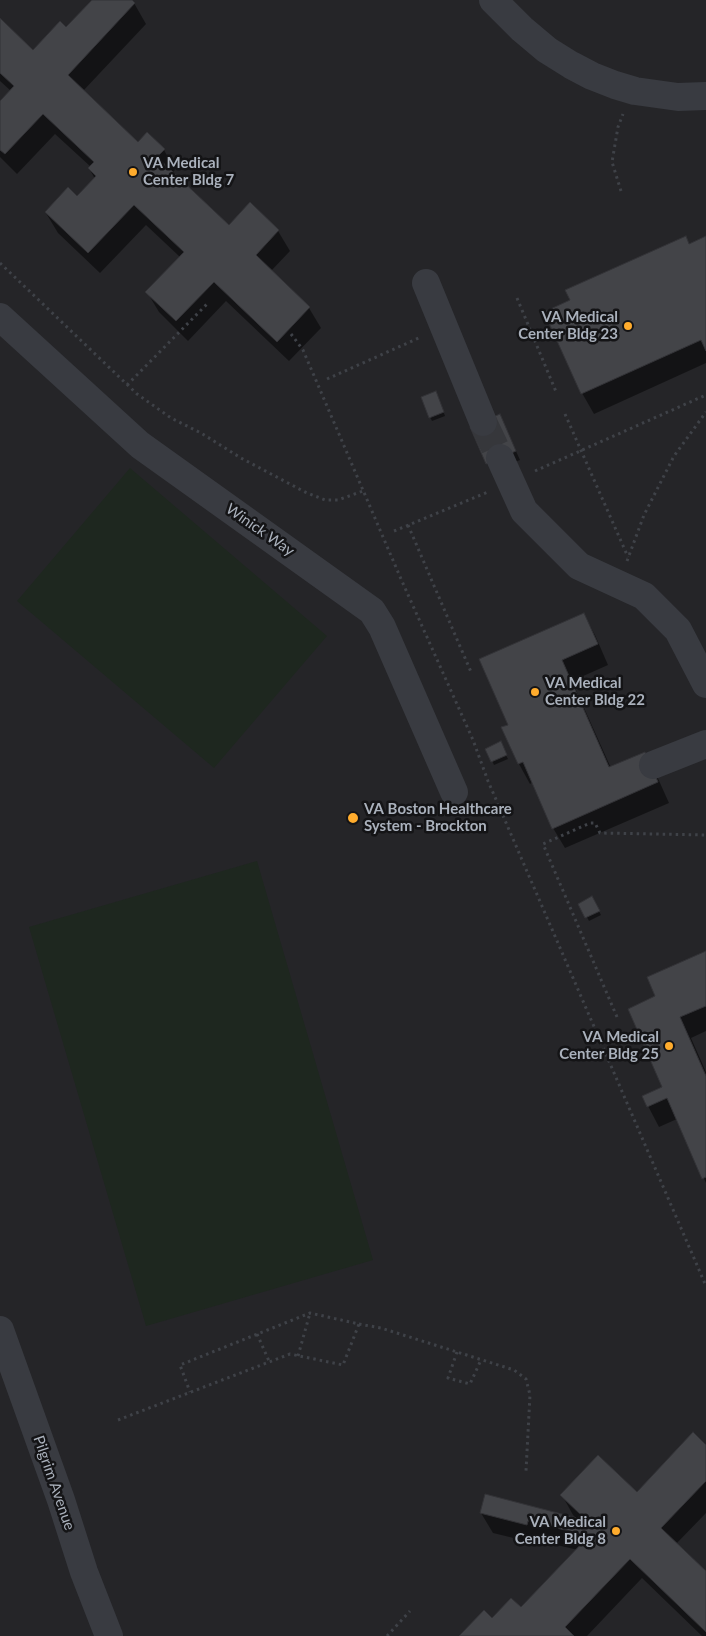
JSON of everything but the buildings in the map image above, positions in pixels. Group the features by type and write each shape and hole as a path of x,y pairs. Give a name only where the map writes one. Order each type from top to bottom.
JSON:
{"lane":[{"path":"493,0 546,50 592,76 615,85 643,92 678,97 706,96"},
{"path":"426,283 483,422"},
{"name":"Winick Way","path":"0,317 140,445 372,611 382,627 454,792"},
{"path":"500,458 524,511 579,566 644,596 678,630 706,684"},
{"path":"653,765 706,744"},
{"name":"Pilgrim Avenue","path":"0,1330 61,1500 84,1572 109,1636"}],"path":[{"path":"621,191 612,162 618,127 623,112"},
{"path":"0,263 127,385 171,418 241,458 305,492 325,500 338,500 364,492"},
{"path":"517,298 557,394"},
{"path":"127,385 209,302"},
{"path":"292,334 303,350 473,740 491,790 706,1286"},
{"path":"326,379 426,335"},
{"path":"531,472 706,395"},
{"path":"626,564 644,515 674,456 706,412"},
{"path":"565,414 629,557"},
{"path":"394,531 494,489"},
{"path":"408,525 471,672"},
{"path":"617,1017 543,844 590,823 594,823 600,833 706,835"},
{"path":"298,1356 310,1313"},
{"path":"190,1392 180,1365 310,1313 381,1328 514,1370 526,1379 530,1395 526,1471"},
{"path":"118,1420 290,1354 343,1364 359,1324"},
{"path":"257,1334 269,1361"},
{"path":"457,1352 448,1378 470,1384 481,1360"},
{"path":"387,1636 410,1612"}],"shaded area":[{"name":"VA Boston Healthcare System - Brockton","path":"0,0 706,0 706,1636 0,1636"},
{"path":"130,468 327,636 214,768 17,601"},
{"path":"257,861 373,1260 146,1326 29,927"}],"tunnel":[{"path":"483,422 500,458"}],"place":[{"name":"VA Medical Center Bldg 7","path":"133,172"},
{"name":"VA Medical Center Bldg 23","path":"628,326"},
{"name":"VA Medical Center Bldg 22","path":"535,692"},
{"name":"VA Boston Healthcare System - Brockton","path":"353,818"},
{"name":"VA Medical Center Bldg 25","path":"669,1046"},
{"name":"VA Medical Center Bldg 8","path":"616,1531"}]}
